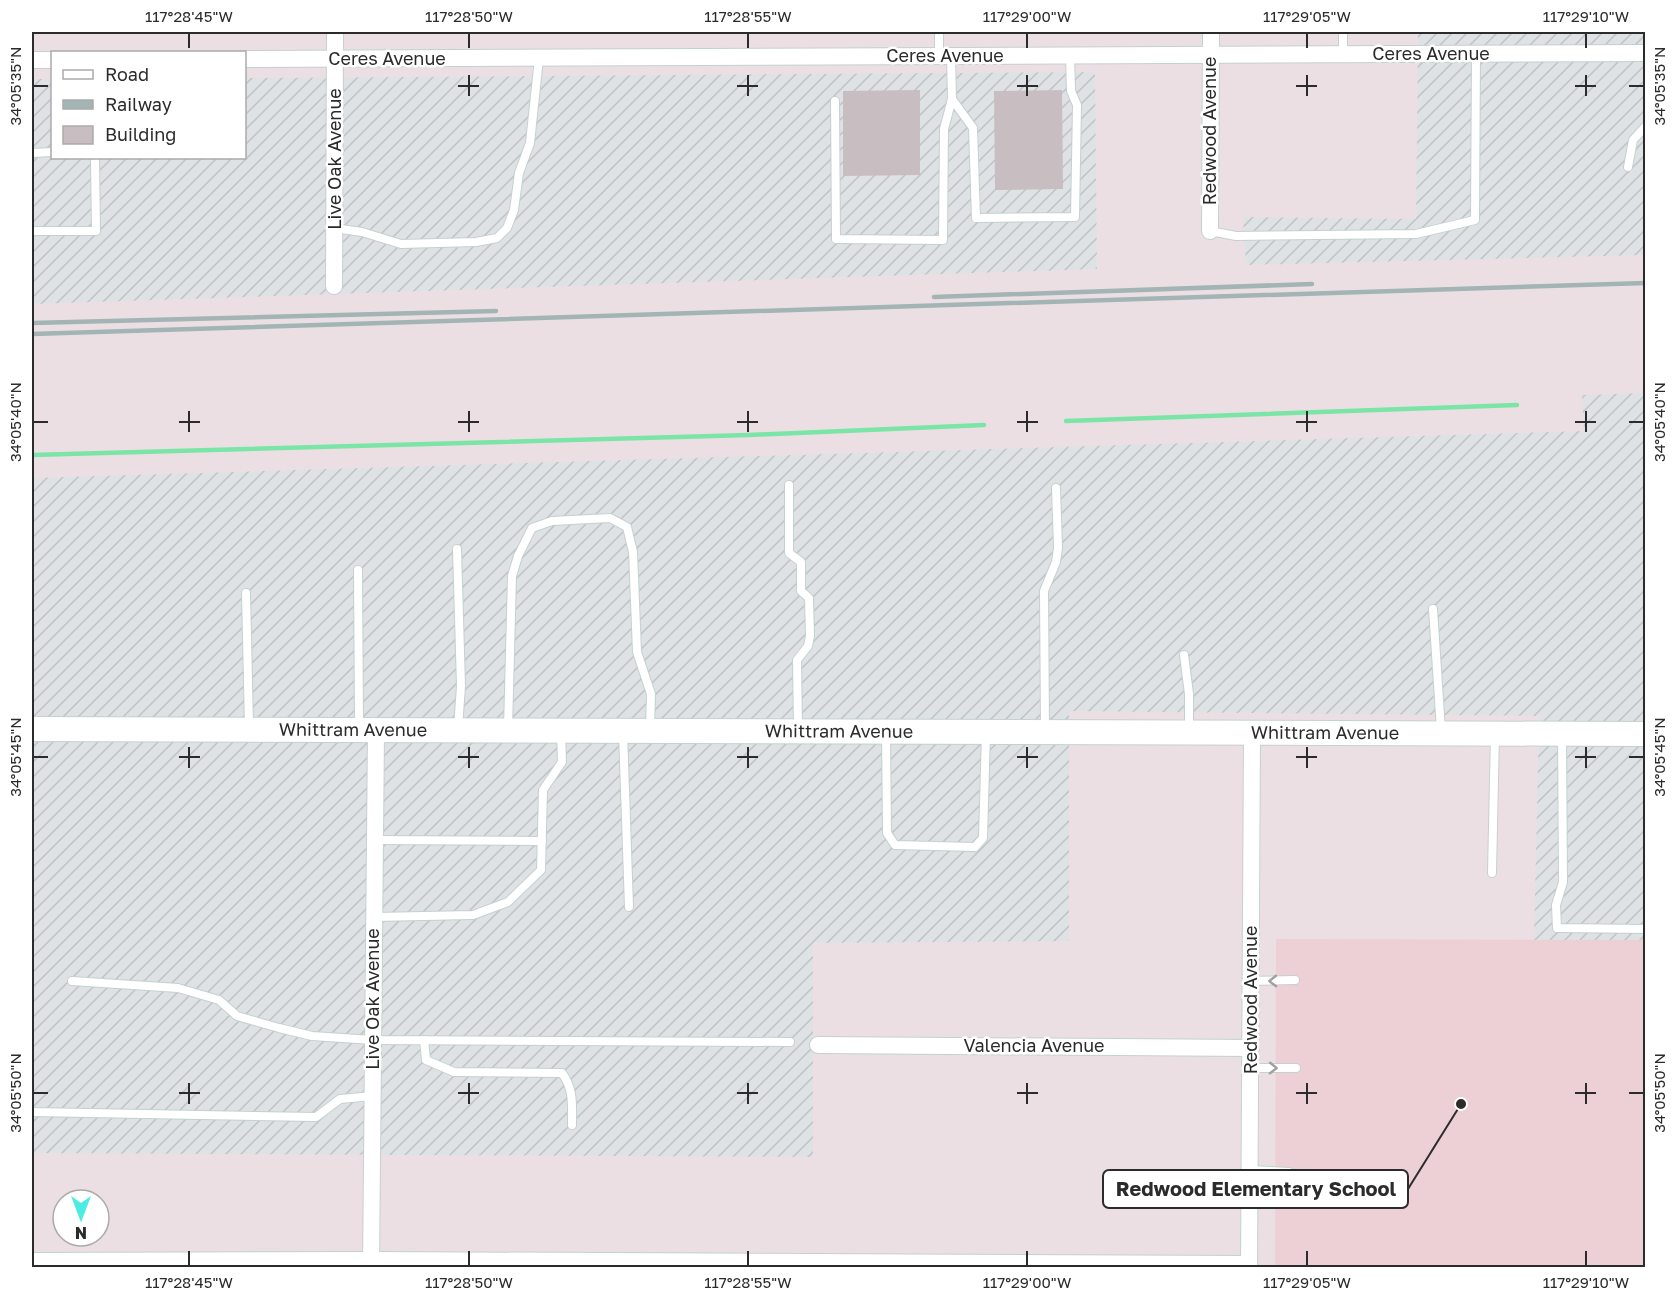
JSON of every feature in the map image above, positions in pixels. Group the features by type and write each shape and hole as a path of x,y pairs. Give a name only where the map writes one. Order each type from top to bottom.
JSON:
{"street":[{"name":"Live Oak Avenue","path":"334,286 335,32"},
{"name":"Redwood Avenue","path":"1210,231 1211,32"},
{"name":"Ceres Avenue","path":"246,59 1646,53"},
{"path":"32,60 51,60"},
{"name":"Whittram Avenue","path":"32,729 1646,734"},
{"name":"Live Oak Avenue","path":"367,731 375,840 371,1264"},
{"name":"Redwood Avenue","path":"1249,1266 1252,733"},
{"name":"Valencia Avenue","path":"818,1045 1251,1048"},
{"path":"32,1262 1249,1266"}],"lane":[{"path":"835,101 837,239 943,240 944,129 952,99 939,32"},
{"path":"1343,32 1343,55"},
{"path":"1210,231 1236,236 1416,234 1475,220 1476,54"},
{"path":"952,99 973,128 976,218 1075,217 1077,105 1071,91 1070,56"},
{"path":"334,228 362,232 401,244 476,242 497,238 507,228 514,210 519,172 530,143 539,58"},
{"path":"1628,167 1633,140 1646,126"},
{"path":"32,153 51,152"},
{"path":"32,231 96,231 95,159"},
{"path":"789,485 789,553 801,562 801,591 809,598 810,636 808,646 797,660 798,732"},
{"path":"1045,733 1044,591 1056,562 1058,548 1056,488"},
{"path":"508,731 512,576 518,556 532,528 552,521 610,518 627,527 633,552 637,652 651,694 650,732"},
{"path":"457,549 461,686 458,731"},
{"path":"358,570 367,731"},
{"path":"246,593 249,730"},
{"path":"1433,609 1441,734"},
{"path":"1184,655 1190,694 1190,733"},
{"path":"374,917 473,915 508,902 541,870 543,790 562,762 561,731"},
{"path":"623,732 629,907"},
{"path":"886,732 886,832 889,839 895,845 975,847 983,838 986,732"},
{"path":"1492,873 1495,734"},
{"path":"1562,734 1563,882 1556,905 1557,928 1646,929"},
{"path":"375,840 542,842"},
{"path":"1251,981 1295,980"},
{"path":"72,981 178,988 219,1000 237,1016 312,1036 373,1040 790,1042"},
{"path":"424,1040 426,1060 454,1072 562,1073 570,1084 572,1094 572,1125"},
{"path":"1251,1068 1296,1068"},
{"path":"32,1112 316,1117 340,1099 373,1096"},
{"path":"1250,1170 1289,1172"}],"shaded area":[{"path":"1257,32 1645,32 1645,255 1246,265 1243,217 1416,219 1418,34"},
{"path":"1095,72 1097,269 32,304 32,79 51,79 51,159 246,159 246,78"},
{"path":"1645,393 1645,940 1534,940 1539,716 1069,711 1069,941 813,943 813,1157 32,1153 32,478 1584,431 1582,395"},
{"path":"1276,939 1645,940 1645,1267 1275,1268"}],"building":[{"path":"920,90 920,175 843,176 843,91"},
{"path":"1062,90 1063,189 995,190 994,91"}],"waterway":[{"path":"1066,421 1517,405"},
{"path":"32,455 749,435 984,425"}],"railway":[{"path":"32,334 1646,283"},
{"path":"934,297 1312,284"},
{"path":"32,323 496,311"}],"place":[{"name":"Redwood Elementary School","path":"1461,1104"}]}
